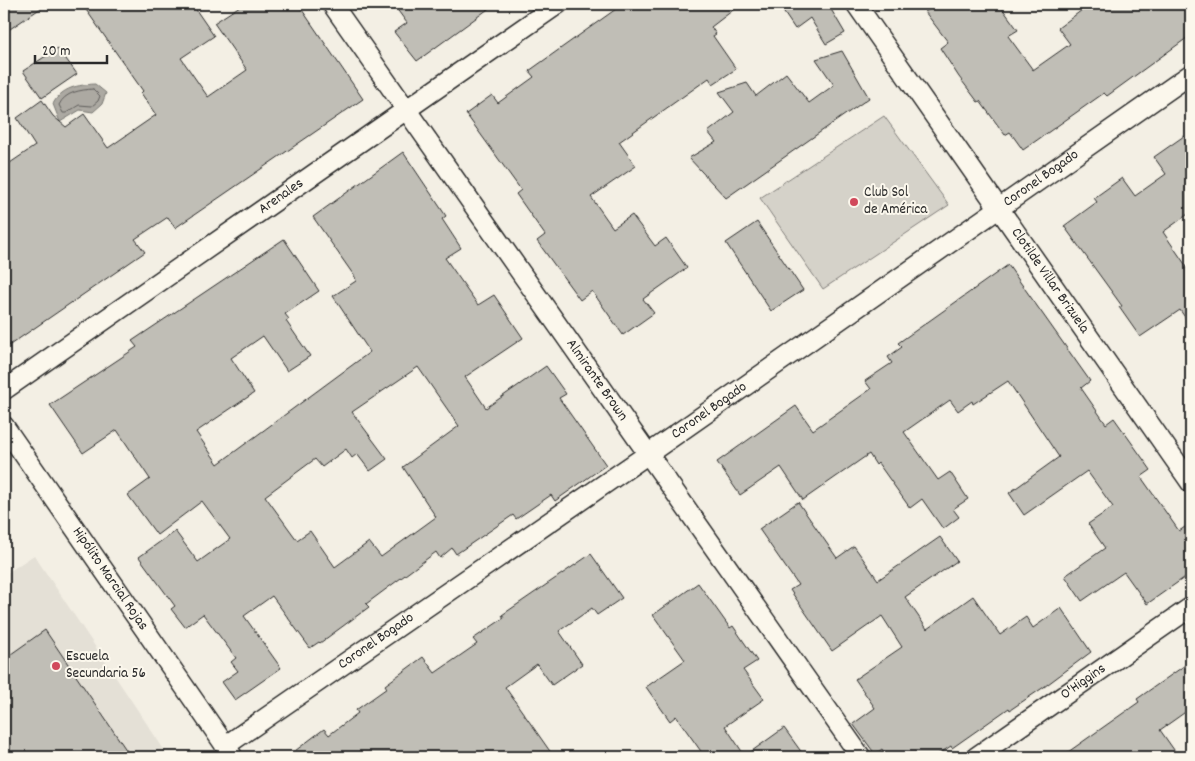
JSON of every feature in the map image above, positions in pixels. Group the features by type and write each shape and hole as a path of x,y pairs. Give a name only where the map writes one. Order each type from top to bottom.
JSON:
{"street":[{"name":"Almirante Brown","path":"332,4 861,757"},
{"name":"Arenales","path":"4,390 558,4"},
{"name":"Clotilde Villar Brizuela","path":"856,4 1191,483"},
{"name":"Coronel Bogado","path":"229,751 648,454 1191,74"},
{"name":"Hipólito Marcial Rojas","path":"4,426 229,751"},
{"name":"O'Higgins","path":"976,757 1191,607"}],"shaded area":[{"name":"Club Sol de América","path":"884,116 949,205 823,289 760,198"},
{"name":"Escuela Secundaria 56","path":"34,555 169,757 4,757 4,575"}],"water":[{"path":"95,84 106,93 102,104 93,112 80,110 60,122 53,104 57,98 71,88"}],"building":[{"path":"4,4 47,4 4,33"},
{"path":"82,4 192,4 214,36 181,58 208,97 247,70 214,23 243,4 298,4 363,99 175,228 168,217 135,239 145,252 4,349 4,167 35,146 17,118 42,100 53,116 66,127 84,114 108,148 156,115 141,93 143,91"},
{"path":"393,4 495,4 417,61 394,32 407,23"},
{"path":"623,4 741,4 711,27 716,34 713,36 736,69 713,84 709,78 619,142 636,166 591,197 613,228 632,215 655,246 666,238 687,268 643,299 654,313 623,335 592,291 580,300 537,241 545,235 516,194 521,190 466,114 492,95 498,103 534,77 529,71"},
{"path":"778,4 832,4 829,6 845,33 826,44 810,18 795,29"},
{"path":"937,4 999,4 1018,30 1008,36 1033,70 1070,44 1058,28 1090,4 1191,4 1191,35 1107,96 1104,93 1023,150 1010,132 1005,135 980,101 978,102 940,48 948,42 925,12"},
{"path":"58,48 77,74 42,98 23,71"},
{"path":"842,51 869,98 726,198 689,158 716,142 708,132 734,112 719,92 747,83 756,96 786,73 809,103 834,85 816,59"},
{"path":"1184,136 1191,145 1191,212 1163,232 1191,273 1191,326 1180,310 1140,337 1119,307 1122,306 1064,226 1097,202 1094,198 1122,178 1135,196 1166,174 1154,157"},
{"path":"403,152 446,216 442,219 461,248 445,258 478,305 494,295 523,338 465,377 486,408 546,366 566,394 559,398 606,465 555,501 551,495 516,519 513,515 456,554 452,548 440,558 436,552 366,604 369,607 320,643 310,648 272,596 244,616 281,668 235,700 222,682 238,671 231,662 236,658 203,614 185,627 171,609 175,606 139,557 175,531 198,562 230,539 202,501 157,535 128,495 150,479 117,430 83,453 50,405 137,347 132,341 284,239 319,291 285,314 289,319 286,321 310,356 287,371 263,336 231,358 254,393 196,432 218,464 370,352 333,296 356,281 355,277 313,217","holes":["418,367 459,426 403,467 436,517 381,557 369,542 335,567 310,531 297,540 265,496 315,459 322,467 346,449 352,458 357,454 370,471 387,459 352,412"]},
{"path":"757,222 803,290 771,311 726,243"},
{"path":"1008,265 1090,381 1081,388 1106,424 1114,418 1151,470 1141,477 1179,531 1191,523 1191,573 1147,604 1124,572 1082,601 1065,576 1105,548 1088,524 1113,507 1087,471 1024,515 1009,493 1059,457 1008,381 973,404 972,401 958,411 950,400 904,432 938,480 950,472 968,499 953,509 959,517 943,529 922,499 910,508 878,463 876,465 869,454 803,500 781,467 740,495 717,462 796,406 813,430 871,389 865,381 892,363 888,357 902,347 898,343"},
{"path":"798,502 837,558 854,546 878,580 940,537 957,561 905,597 927,629 973,596 1000,635 1026,617 1033,628 1061,608 1091,652 1010,710 1009,708 952,748 951,746 934,757 887,757 882,749 875,754 853,724 875,708 855,679 902,647 882,616 832,651 790,590 798,585 759,529"},
{"path":"591,554 622,598 597,615 592,608 559,631 582,664 552,685 537,664 505,687 554,757 287,757 324,729 329,735 358,713 356,710 387,688 385,685 423,657 435,673 477,644 473,639 504,618 502,615"},
{"path":"698,583 730,628 733,626 757,661 743,670 764,699 725,726 745,756 784,728 805,757 705,757 676,716 670,721 646,687 685,660 653,615"},
{"path":"45,630 131,757 4,757 4,659"},
{"path":"1191,661 1191,708 1160,730 1179,757 1061,757 1139,702 1137,699"}],"place":[{"name":"Club Sol de América","path":"854,202"},
{"name":"Escuela Secundaria 56","path":"56,666"}]}
